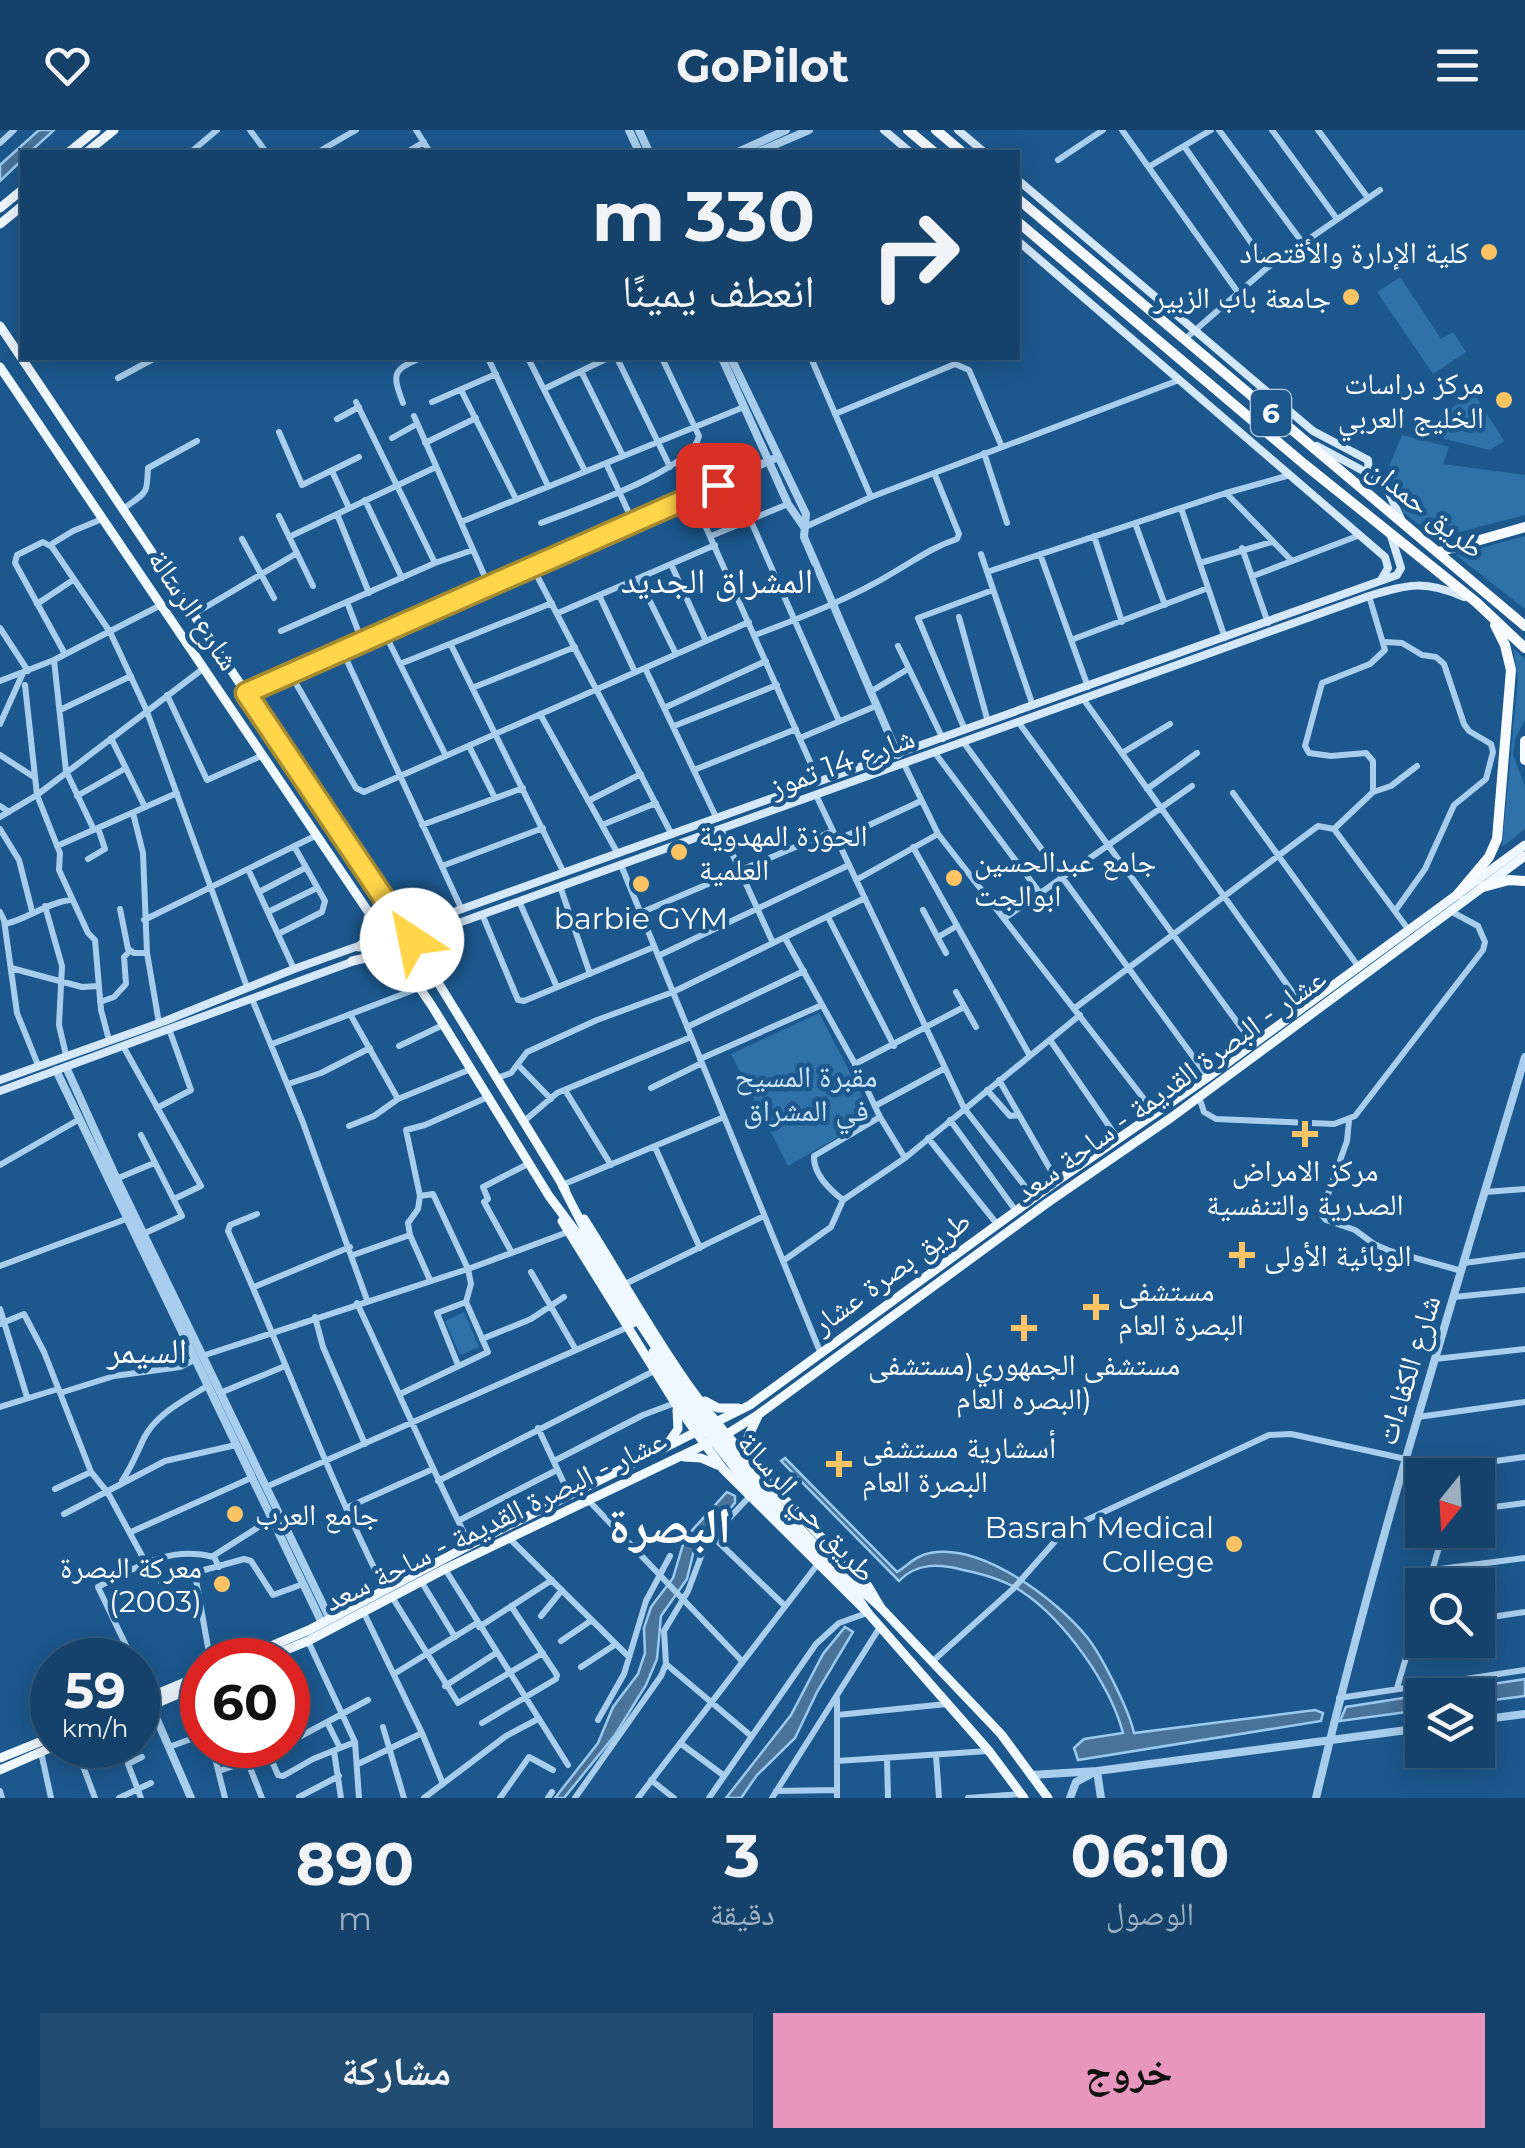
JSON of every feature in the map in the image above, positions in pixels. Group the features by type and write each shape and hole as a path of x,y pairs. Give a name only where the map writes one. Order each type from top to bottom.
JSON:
{"highway":[{"path":"908,130 932,150"},
{"path":"936,130 960,150"},
{"name":"طريق حمدان","path":"1020,202 1525,626"},
{"name":"طريق حمدان","path":"1020,224 1391,536 1476,602 1525,648"},
{"path":"1082,276 1092,263"},
{"path":"1203,398 1213,388"},
{"path":"1280,420 1291,410"},
{"path":"1324,502 1336,490"},
{"path":"1438,552 1525,527"},
{"path":"1488,592 1525,616"},
{"path":"1458,894 1489,857 1499,827 1511,670 1505,645 1487,612"},
{"path":"1525,741 1525,760"},
{"path":"1483,887 1509,880 1525,881"}],"main road":[{"path":"71,150 96,130"},
{"path":"89,150 114,130"},
{"path":"884,130 908,150"},
{"path":"958,130 982,150"},
{"path":"1020,182 1329,442 1368,460 1370,474"},
{"path":"0,224 20,208"},
{"path":"1020,244 1292,474 1389,562 1379,582"},
{"name":"شارع الرسالة","path":"0,326 20,356"},
{"name":"شارع الرسالة","path":"23,360 412,940"},
{"name":"شارع الرسالة","path":"0,367 444,1025 572,1232"},
{"path":"1300,437 1384,482 1403,522"},
{"path":"1391,536 1401,568 1397,576 1405,577 1406,585"},
{"name":"شارع 14 تموز","path":"0,1080 406,929 482,914 560,886 820,783 1397,576"},
{"name":"شارع 14 تموز","path":"0,1091 392,948 462,910 672,835 816,795 1369,596 1406,585 1430,585 1476,602"},
{"path":"171,620 184,621 194,614"},
{"path":"194,654 188,641 193,633 203,634 213,642"},
{"name":"طريق بصرة عشار","path":"288,1638 389,1593 470,1544 750,1405 1525,845"},
{"name":"عشار - البصرة القديمة - ساحة سعد","path":"310,1640 364,1613 389,1593 510,1539 726,1434 759,1414 1200,1097 1525,856"},
{"path":"380,891 406,907 445,921 430,944 432,970"},
{"path":"358,947 370,932 364,906"},
{"name":"طريق حي الرسالة","path":"412,940 694,1392 757,1469 868,1586 882,1608"},
{"path":"352,961 387,957 416,984"},
{"name":"طريق حي الرسالة","path":"562,1185 613,1278 707,1422 772,1498 934,1660 1001,1734 1048,1798"},
{"path":"572,1232 626,1328 696,1433 724,1469 868,1613"},
{"name":"طريق حي الرسالة","path":"572,1232 702,1427 737,1471 854,1592 989,1751 1022,1796"},
{"path":"694,1392 718,1408 750,1405"},
{"path":"662,1450 679,1425 674,1403"},
{"path":"757,1469 748,1437 759,1414"},
{"path":"676,1458 701,1458 724,1469"},
{"path":"0,1758 30,1745"},
{"path":"0,1770 30,1757"}],"street":[{"path":"0,143 14,130"},
{"path":"193,150 217,130"},
{"path":"252,132 262,130"},
{"path":"321,150 356,130"},
{"path":"416,130 429,150"},
{"path":"742,150 786,130"},
{"path":"763,150 809,130"},
{"path":"1058,160 1103,130"},
{"path":"1122,130 1237,291"},
{"path":"1150,166 1210,130"},
{"path":"1220,130 1302,242"},
{"path":"1272,130 1337,219"},
{"path":"1318,130 1368,198"},
{"path":"410,150 424,142"},
{"path":"1184,146 1268,267"},
{"path":"1186,339 1268,267 1380,190"},
{"path":"118,378 151,360"},
{"path":"402,402 394,380 396,372 416,360"},
{"path":"489,360 548,486"},
{"path":"529,360 584,471"},
{"path":"544,389 604,360"},
{"path":"618,360 670,467"},
{"path":"541,523 670,467 696,448 700,436 663,360"},
{"path":"728,360 768,462 804,527"},
{"path":"728,360 806,514 804,537 898,755"},
{"path":"811,360 871,498"},
{"path":"835,414 963,364 970,370 1002,446"},
{"path":"581,371 623,456"},
{"path":"432,402 496,374"},
{"path":"804,527 984,453 1180,380"},
{"path":"461,390 516,499"},
{"path":"337,419 358,405 436,563"},
{"path":"460,522 744,407"},
{"path":"426,443 476,418"},
{"path":"392,438 415,420 490,587"},
{"path":"280,432 302,485 359,457"},
{"path":"124,509 150,485 148,468 197,440"},
{"path":"984,453 1007,522"},
{"path":"246,693 778,457"},
{"path":"606,463 634,523"},
{"path":"289,537 436,466"},
{"path":"332,471 349,508"},
{"path":"987,572 1226,492 1292,474"},
{"path":"755,635 832,605 896,572 928,549 958,539 960,534 935,475"},
{"path":"1226,492 1292,561"},
{"path":"692,496 820,783"},
{"path":"365,500 402,578"},
{"path":"711,536 788,504"},
{"path":"1181,507 1225,639"},
{"path":"336,514 370,592"},
{"path":"278,516 313,586"},
{"path":"64,654 15,559 40,543 50,545 103,519"},
{"path":"750,519 838,721"},
{"path":"1135,523 1165,605"},
{"path":"1253,576 1360,535"},
{"path":"1094,536 1122,622"},
{"path":"242,540 274,598"},
{"path":"1200,563 1273,541"},
{"path":"50,545 110,632 146,709 247,987"},
{"path":"558,613 715,545"},
{"path":"1242,548 1268,624"},
{"path":"281,631 473,550"},
{"path":"194,614 297,553"},
{"path":"981,554 1034,707"},
{"path":"1040,554 1088,688"},
{"path":"671,564 706,641"},
{"path":"533,568 672,835"},
{"path":"639,578 676,654"},
{"path":"37,604 74,579"},
{"path":"1071,640 1208,588"},
{"path":"966,731 918,618 993,590"},
{"path":"599,595 635,672"},
{"path":"1369,596 1385,642 1384,650 1370,664 1322,683 1304,746 1317,756 1366,752 1374,761 1373,792"},
{"path":"347,602 362,641"},
{"path":"400,664 552,603"},
{"path":"0,681 54,660 161,605"},
{"path":"959,616 988,723"},
{"path":"290,673 356,788 364,792 749,622"},
{"path":"0,628 25,672"},
{"path":"384,632 446,756"},
{"path":"1385,642 1402,643 1444,664 1464,724 1491,744 1493,752 1486,779 1454,806 1425,869 1394,911"},
{"path":"451,645 564,874"},
{"path":"898,646 943,739"},
{"path":"472,688 575,647"},
{"path":"342,650 462,910"},
{"path":"54,660 66,771 106,849 88,859"},
{"path":"664,708 766,662"},
{"path":"0,818 37,795 204,668"},
{"path":"645,668 773,944"},
{"path":"870,692 908,669"},
{"path":"0,724 25,672"},
{"path":"59,710 131,676"},
{"path":"24,685 37,795 57,846 58,870 70,900 88,934 96,940 98,986 108,1040"},
{"path":"674,726 777,685"},
{"path":"167,695 207,780 261,756"},
{"path":"1084,700 1303,1006"},
{"path":"694,770 876,706"},
{"path":"540,714 618,854"},
{"path":"1018,723 1253,1044"},
{"path":"1122,753 1170,724"},
{"path":"111,738 145,808"},
{"path":"964,743 1208,1077"},
{"path":"468,746 495,798"},
{"path":"935,752 1040,893"},
{"path":"1147,788 1198,752"},
{"path":"0,754 35,778"},
{"path":"904,764 938,834 1155,1113"},
{"path":"1334,828 1373,792 1391,786 1417,766"},
{"path":"77,796 126,768"},
{"path":"588,801 641,774"},
{"path":"1004,918 1192,786"},
{"path":"422,825 523,788"},
{"path":"57,846 176,793"},
{"path":"1233,793 1358,966"},
{"path":"816,795 964,1108 1034,1198"},
{"path":"837,840 922,801"},
{"path":"602,825 656,803"},
{"path":"0,806 8,812"},
{"path":"133,813 143,853 147,952 159,1023"},
{"path":"783,1261 831,1227 842,1200 905,1158 1050,1040 1128,968 1318,826 1334,828 1408,929"},
{"path":"442,866 544,828"},
{"path":"0,829 18,860 32,911"},
{"path":"640,913 833,831"},
{"path":"856,880 938,834"},
{"path":"144,920 314,836"},
{"path":"278,934 322,912 325,901 294,846"},
{"path":"914,848 1030,1056"},
{"path":"620,864 821,1354"},
{"path":"482,914 518,1000 656,952 849,865"},
{"path":"259,892 305,868"},
{"path":"248,869 294,969"},
{"path":"560,886 590,974"},
{"path":"268,912 316,888"},
{"path":"497,1078 510,1073 527,1052 596,1020 673,992 865,898"},
{"path":"38,1065 24,1038 2,919 21,919 32,911 70,900"},
{"path":"519,900 558,987"},
{"path":"46,906 60,949 60,1025 66,1056"},
{"path":"120,909 130,952"},
{"path":"923,910 946,953"},
{"path":"1200,1097 1204,1112 1216,1119 1334,1124 1349,1120 1361,1111 1483,950 1485,942 1478,926 1452,912"},
{"path":"828,917 894,1046"},
{"path":"938,937 957,926"},
{"path":"785,938 905,1158"},
{"path":"100,1002 114,998 126,984 124,957 130,952 147,952"},
{"path":"11,968 82,986 98,986"},
{"path":"687,1027 804,971"},
{"path":"272,1044 416,984"},
{"path":"0,987 12,987"},
{"path":"956,992 976,1027"},
{"path":"252,998 368,1300"},
{"path":"651,1088 822,1005"},
{"path":"855,1064 964,1007"},
{"path":"350,1014 398,1099"},
{"path":"400,1046 444,1025"},
{"path":"157,1108 191,1090 169,1029"},
{"path":"523,1122 565,1090 691,1037"},
{"path":"1050,1040 1118,1139"},
{"path":"123,1046 201,1186 174,1199"},
{"path":"288,1084 321,1073 370,1048"},
{"name":"شارع الكفاءات","path":"1406,1458 1525,1057"},
{"path":"518,1065 552,1099"},
{"path":"66,1066 198,1358 206,1386 303,1584 326,1621"},
{"path":"874,1106 945,1068"},
{"path":"348,1126 374,1116 398,1099 471,1069"},
{"path":"56,1070 126,1220 266,1487 326,1621"},
{"path":"999,1080 1057,1181"},
{"path":"565,1090 611,1165"},
{"path":"987,1090 1010,1116 1019,1115"},
{"path":"430,1280 410,1236 408,1223 418,1209 420,1196 406,1130 425,1126 488,1097"},
{"path":"562,1185 724,1117"},
{"path":"842,1200 814,1167 814,1156 880,1117"},
{"path":"0,1164 78,1120"},
{"path":"950,1120 1016,1212"},
{"path":"1349,1120 1347,1140 1321,1214 1326,1220 1356,1230 1390,1251 1463,1267 1525,1256"},
{"path":"141,1136 182,1216 143,1234"},
{"path":"928,1138 998,1225"},
{"path":"655,1147 700,1248"},
{"path":"116,1179 154,1163"},
{"path":"512,1253 484,1202 488,1199 483,1187 528,1164"},
{"path":"1485,1192 1525,1190"},
{"path":"400,1394 488,1352 466,1302 468,1269 432,1194 420,1196"},
{"path":"257,1214 228,1228 346,1508 389,1593 455,1702 461,1703 543,1653"},
{"path":"626,1284 764,1216"},
{"path":"0,1266 126,1220"},
{"path":"0,1407 98,1380 180,1367 271,1332 572,1232"},
{"path":"254,1287 352,1251 410,1236"},
{"path":"531,1272 576,1350"},
{"path":"1454,1297 1525,1290"},
{"path":"482,1339 531,1320 564,1296"},
{"path":"458,1366 436,1313 466,1302"},
{"path":"356,1303 470,1544"},
{"path":"0,1309 27,1398"},
{"path":"2,1323 24,1314 91,1472 108,1493 146,1562"},
{"path":"315,1317 323,1347 366,1444"},
{"path":"266,1487 626,1328"},
{"path":"1435,1359 1525,1349"},
{"path":"220,1394 285,1366"},
{"path":"438,1480 654,1371"},
{"path":"121,1482 152,1427 169,1410 206,1386"},
{"path":"1418,1417 1525,1402"},
{"path":"554,1461 674,1403"},
{"path":"538,1428 569,1494"},
{"path":"934,1660 1014,1589 1065,1530 1269,1435 1291,1434 1405,1459"},
{"path":"64,1514 166,1461 236,1445"},
{"path":"1495,1461 1525,1457"},
{"name":"شارع الكفاءات","path":"1316,1798 1339,1698 1405,1462"},
{"path":"346,1508 432,1469"},
{"path":"458,1521 558,1470"},
{"path":"55,1489 91,1472"},
{"path":"1401,1474 1405,1473"},
{"path":"130,1532 252,1478"},
{"path":"574,1798 632,1720 666,1664 664,1630 703,1549 750,1496"},
{"path":"588,1500 743,1662"},
{"path":"1495,1507 1525,1503"},
{"path":"122,1638 98,1587 146,1562 183,1552 212,1556 271,1519"},
{"path":"712,1536 785,1606"},
{"path":"510,1539 630,1658"},
{"path":"212,1556 220,1567"},
{"path":"598,1720 624,1674 646,1601 663,1579 670,1556"},
{"path":"1448,1568 1525,1558"},
{"path":"160,1582 248,1559 274,1596 303,1584"},
{"path":"638,1798 817,1565"},
{"path":"445,1569 568,1765"},
{"path":"195,1574 206,1638"},
{"path":"394,1674 552,1580"},
{"path":"421,1581 455,1636"},
{"path":"540,1616 562,1590"},
{"path":"482,1724 556,1679 511,1606"},
{"path":"1495,1616 1525,1612"},
{"path":"364,1613 443,1784"},
{"path":"708,1798 816,1644 839,1622 868,1613"},
{"path":"561,1642 592,1620"},
{"path":"774,1794 880,1627"},
{"path":"581,1667 616,1644"},
{"path":"310,1645 355,1742 359,1798"},
{"path":"446,1686 496,1653"},
{"path":"1397,1688 1408,1658"},
{"path":"666,1664 750,1734"},
{"path":"1339,1698 1525,1670"},
{"path":"774,1794 837,1794 837,1699"},
{"path":"310,1732 368,1700"},
{"path":"837,1715 948,1704"},
{"path":"1495,1718 1525,1714"},
{"path":"424,1798 506,1736 538,1718"},
{"path":"160,1724 191,1798"},
{"path":"328,1724 337,1750 341,1798"},
{"path":"383,1728 404,1798"},
{"path":"1032,1775 1097,1771 1405,1730"},
{"path":"358,1764 422,1733"},
{"path":"310,1763 355,1742"},
{"path":"169,1747 180,1743"},
{"path":"680,1743 723,1776"},
{"path":"837,1760 989,1751"},
{"path":"936,1756 939,1798"},
{"path":"500,1798 529,1758 554,1770"},
{"path":"887,1759 888,1798"},
{"path":"45,1768 52,1798"},
{"path":"84,1768 95,1798"},
{"path":"130,1768 141,1798"},
{"path":"218,1768 225,1798"},
{"path":"219,1771 228,1768"},
{"path":"251,1768 262,1798"},
{"path":"275,1768 283,1776 300,1768"},
{"path":"1070,1798 1076,1782 1097,1771"},
{"path":"1097,1771 1101,1798"},
{"path":"300,1798 340,1776"},
{"path":"651,1780 674,1798"},
{"path":"119,1798 151,1783"},
{"path":"435,1789 442,1798"},
{"path":"0,1791 2,1798"},
{"path":"968,1798 1022,1796"}],"green space":[{"path":"1400,277 1441,339 1453,332 1466,352 1433,374 1377,292"},
{"path":"1474,393 1504,441 1490,450 1416,432"},
{"path":"1402,435 1449,447 1443,464 1525,475 1525,515 1437,538 1404,513 1387,471"},
{"path":"1525,536 1525,609 1456,555"},
{"path":"1513,648 1525,659 1525,720 1515,739 1513,755 1525,786 1525,829 1502,847 1518,679"},
{"name":"مقبرة المسيح في المشراق","path":"819,1013 873,1117 788,1166 731,1054"},
{"path":"464,1312 479,1347 460,1355 445,1321"}],"shaded area":[{"path":"39,130 54,130 32,150 20,150 20,162 0,181 0,165"},
{"path":"785,1458 897,1572 925,1554 950,1552 994,1565 1057,1606 1093,1646 1121,1698 1134,1733 1315,1710 1323,1713 1321,1721 1078,1760 1074,1748 1084,1739 1123,1733 1096,1674 1053,1618 1014,1587 971,1572 929,1566 913,1570 899,1581 781,1461"},
{"path":"727,1492 735,1496 735,1503 695,1546 687,1579 661,1616 657,1659 646,1685 615,1735 564,1798 555,1798 598,1743 613,1707 638,1674 651,1607 673,1578 685,1538"},
{"path":"845,1627 853,1632 795,1738 757,1775 741,1798 726,1798 791,1715 823,1654"},
{"path":"1525,1679 1525,1696 1495,1700 1495,1684"},
{"path":"1405,1698 1405,1712 1340,1721 1346,1707"}],"place":[{"name":"كلية الإدارة والأقتصاد","path":"1489,252"},
{"name":"جامعة باب الزبير","path":"1351,297"},
{"name":"مركز دراسات الخليج العربي","path":"1504,400"},
{"name":"الحوزة المهدوية العلمية","path":"679,852"},
{"name":"جامع عبدالحسين ابوالجت","path":"954,878"},
{"name":"barbie GYM","path":"641,884"},
{"name":"مركز الامراض الصدرية والتنفسية","path":"1305,1134"},
{"name":"الوبائية الأولى","path":"1242,1255"},
{"name":"مستشفى البصرة العام","path":"1096,1307"},
{"name":"مستشفى الجمهوري(مستشفى البصره العام)","path":"1024,1328"},
{"name":"أسشارية مستشفى البصرة العام","path":"839,1464"},
{"name":"جامع العرب","path":"235,1514"},
{"name":"Basrah Medical College","path":"1234,1544"},
{"name":"معركة البصرة (2003)","path":"222,1584"}],"district":[{"name":"المشراق الجديد","path":"717,580"},
{"name":"السيمر","path":"147,1350"},
{"name":"البصرة","path":"670,1525"}],"route":[{"path":"412,940 246,693 718,485"}]}
